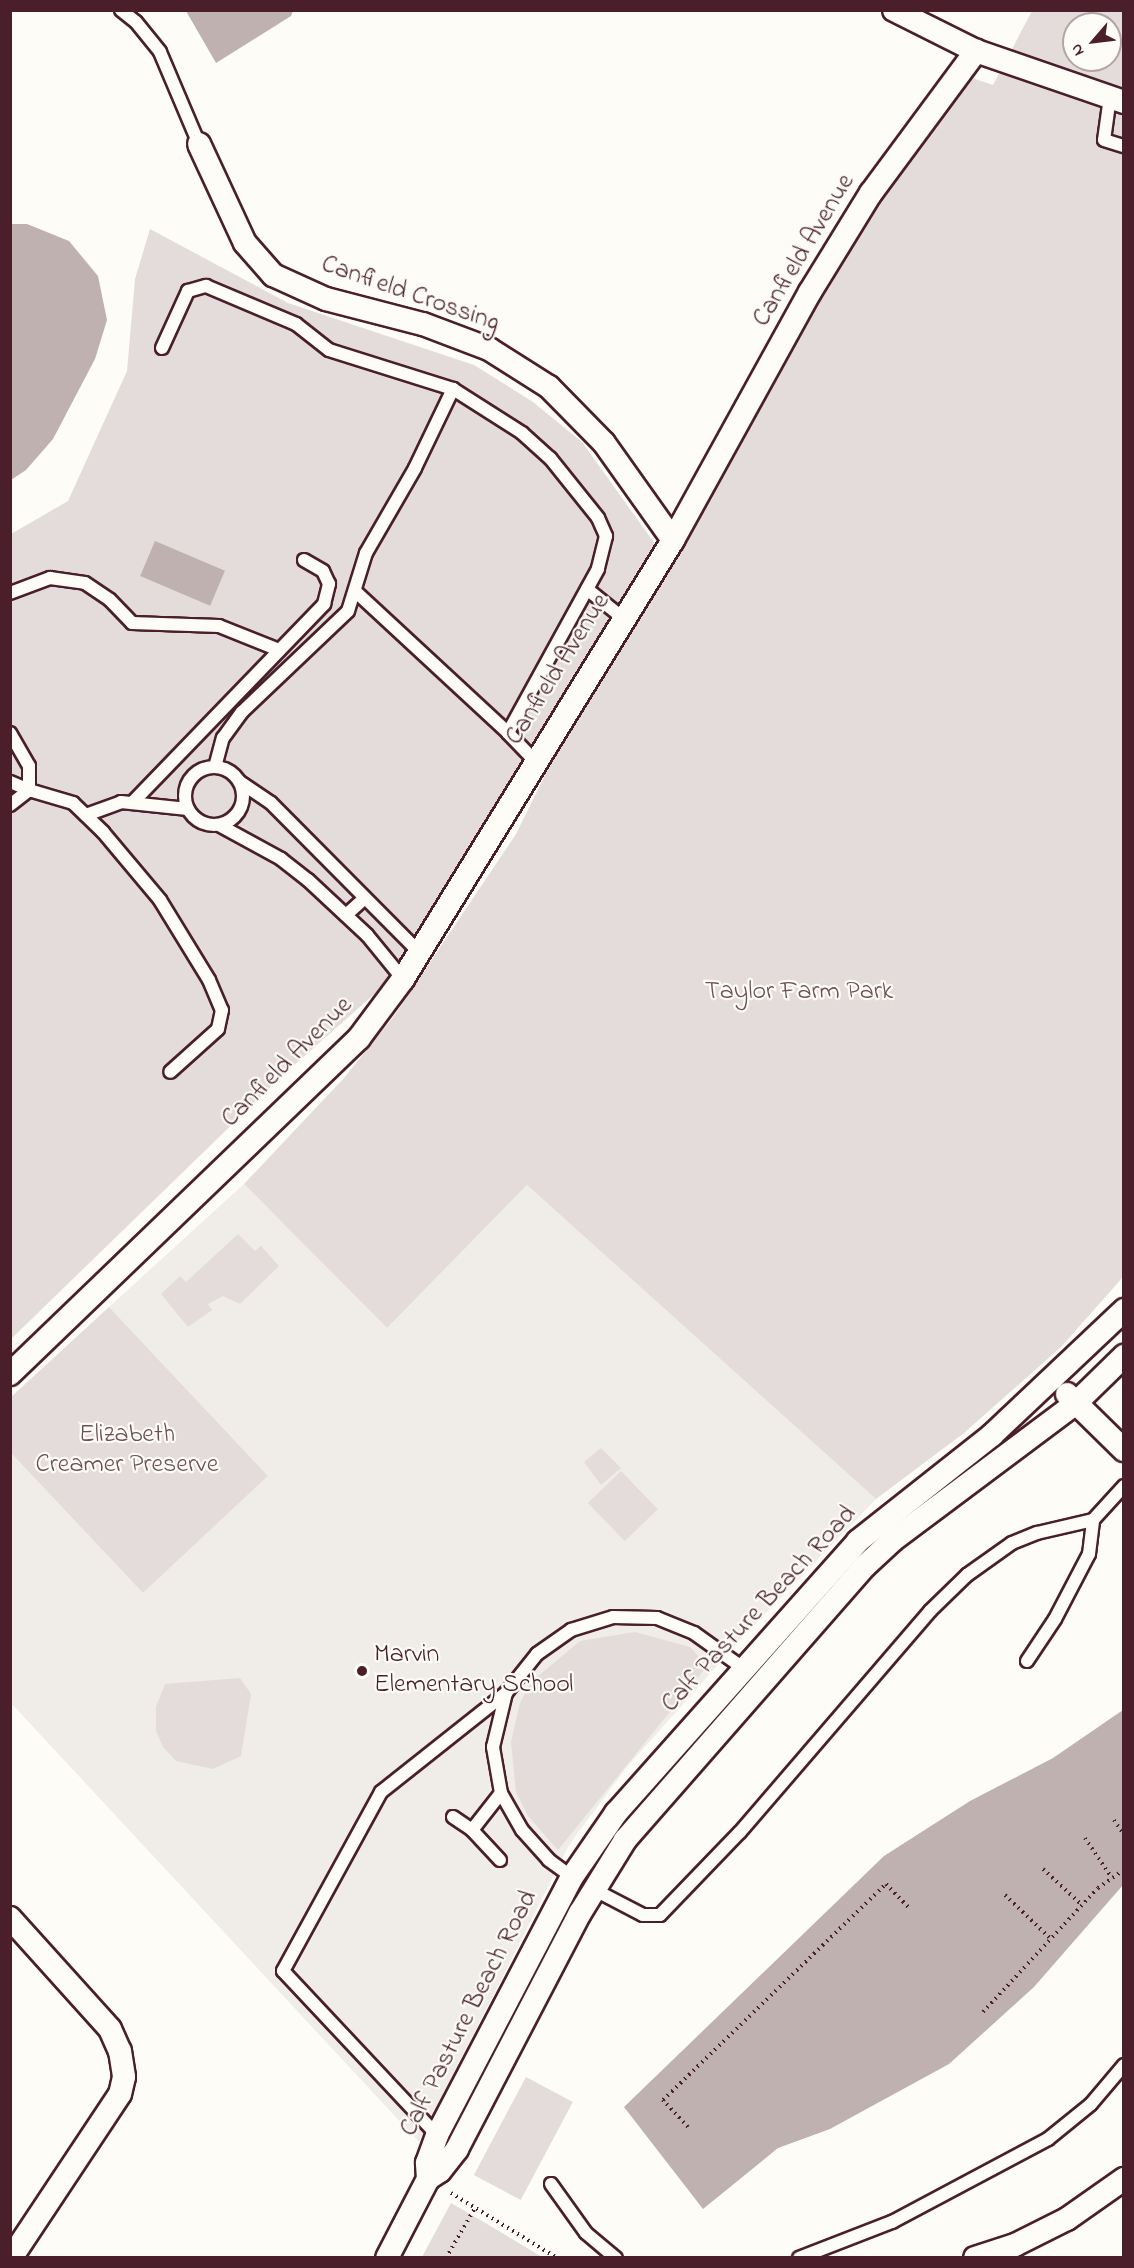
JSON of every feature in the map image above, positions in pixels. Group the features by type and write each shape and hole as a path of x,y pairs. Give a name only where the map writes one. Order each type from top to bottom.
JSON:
{"street":[{"path":"894,10 976,51 1117,99"},
{"name":"Canfield Avenue","path":"10,1374 359,1038 403,979 673,540 822,273 871,193 976,51"},
{"name":"Canfield Crossing","path":"199,144 245,243 273,275 326,299 423,324 489,349 549,387 604,443 673,540"},
{"name":"Calf Pasture Beach Road","path":"428,2179 427,2163 437,2135 572,1877 616,1813 743,1668 865,1535 975,1449 1054,1379 1124,1310"},
{"name":"Calf Pasture Beach Road","path":"387,2258 428,2179 441,2171 457,2150 593,1889 625,1840 865,1566 893,1540 1075,1404 1124,1356"},
{"path":"1054,1379 1075,1404 1124,1450"},
{"name":"Calf Pasture Beach Road","path":"572,1877 593,1889"},
{"path":"10,1918 110,2029 120,2051 124,2077 120,2094 11,2258"},
{"path":"975,2258 1021,2251 1124,2179"}],"lane":[{"path":"121,10 136,22 160,52 199,144"},
{"path":"1117,99 1104,140 1124,146"},
{"path":"162,348 188,291 206,286 296,324 329,350 453,389 522,433 550,458 598,518 606,536 605,552 587,590 508,733"},
{"path":"215,767 223,738 242,712 348,611 356,592 366,553 410,478 453,389"},
{"path":"132,803 324,604 329,584 323,571 304,560"},
{"path":"10,593 50,578 85,583 110,600 132,623 219,626 279,650"},
{"path":"587,590 624,620"},
{"path":"356,592 508,733 536,762"},
{"path":"10,733 29,766 29,790"},
{"path":"403,979 346,915 281,859 219,825 201,822 188,809 185,800 190,780 206,768 215,767 234,774 240,782 271,802 419,952"},
{"path":"10,782 73,803 86,815 160,900 209,980 222,1010 218,1029 170,1072"},
{"path":"219,825 240,809 240,782"},
{"path":"10,805 29,790"},
{"path":"86,815 122,802 188,809"},
{"path":"346,915 365,898"},
{"path":"593,1889 643,1916 660,1915 740,1832 930,1611 967,1575 1012,1544 1036,1533 1093,1520 1124,1486"},
{"path":"1027,1661 1055,1619 1089,1554 1093,1520"},
{"path":"437,2135 283,1971 376,1797 506,1693 537,1654 571,1630 613,1617 657,1618 694,1633 743,1668"},
{"path":"506,1693 492,1747 501,1793 522,1830 541,1852 572,1877"},
{"path":"472,1830 501,1793"},
{"path":"453,1817 472,1830 500,1860"},
{"path":"799,2258 892,2222 1048,2139 1091,2104 1124,2065"},
{"path":"551,2184 586,2233 616,2258"}],"path":[{"path":"1114,1820 1124,1835"},
{"path":"1085,1838 1112,1878"},
{"path":"1043,1869 1082,1905"},
{"path":"983,2012 1082,1905 1112,1878 1123,1872"},
{"path":"688,2127 663,2100 886,1884 909,1908"},
{"path":"1005,1895 1051,1939"},
{"path":"452,2193 557,2258"},
{"path":"446,2258 476,2208"}],"shaded area":[{"path":"186,11 293,11 291,16 216,63"},
{"path":"11,224 27,224 69,241 98,276 107,320 95,359 53,439 26,470 11,480"},
{"path":"155,541 225,571 210,606 140,576"},
{"name":"Marvin Elementary School","path":"244,1184 387,1328 527,1185 876,1499 740,1640 626,1768 569,1845 419,2142 11,1703 11,1453 143,1593 268,1476 109,1307"},
{"path":"1123,1710 1123,1885 1034,1987 949,2064 830,2129 778,2148 703,2209 624,2107 884,1856 970,1801 1053,1758"}],"green space":[{"name":"Taylor Farm Park","path":"1032,11 1123,11 1123,1277 1061,1347 964,1433 876,1499 527,1185 387,1328 244,1184 344,1078 394,1016 516,834 592,680 833,272 963,75 993,85"},
{"path":"150,229 288,303 474,365 533,402 582,442 655,544 488,834 396,975 284,1074 11,1339 11,534 68,501 127,371 135,279"},
{"path":"238,1234 255,1251 261,1246 279,1266 240,1304 223,1296 208,1304 212,1310 188,1327 161,1294 180,1276 186,1282"},
{"name":"Elizabeth Creamer Preserve","path":"109,1307 268,1476 143,1593 11,1453 11,1397"},
{"path":"601,1448 621,1468 601,1485 584,1462"},
{"path":"621,1471 658,1509 625,1541 588,1503"},
{"path":"635,1632 690,1647 707,1666 558,1850 528,1816 516,1792 511,1742 520,1703 531,1682 580,1641"},
{"path":"240,1678 251,1694 241,1756 213,1769 176,1761 163,1747 156,1731 156,1707 165,1684"},
{"path":"526,2077 573,2102 521,2200 474,2175"},
{"path":"451,2203 477,2218 542,2257 422,2257"}],"place":[{"name":"Marvin Elementary School","path":"362,1671"}]}
